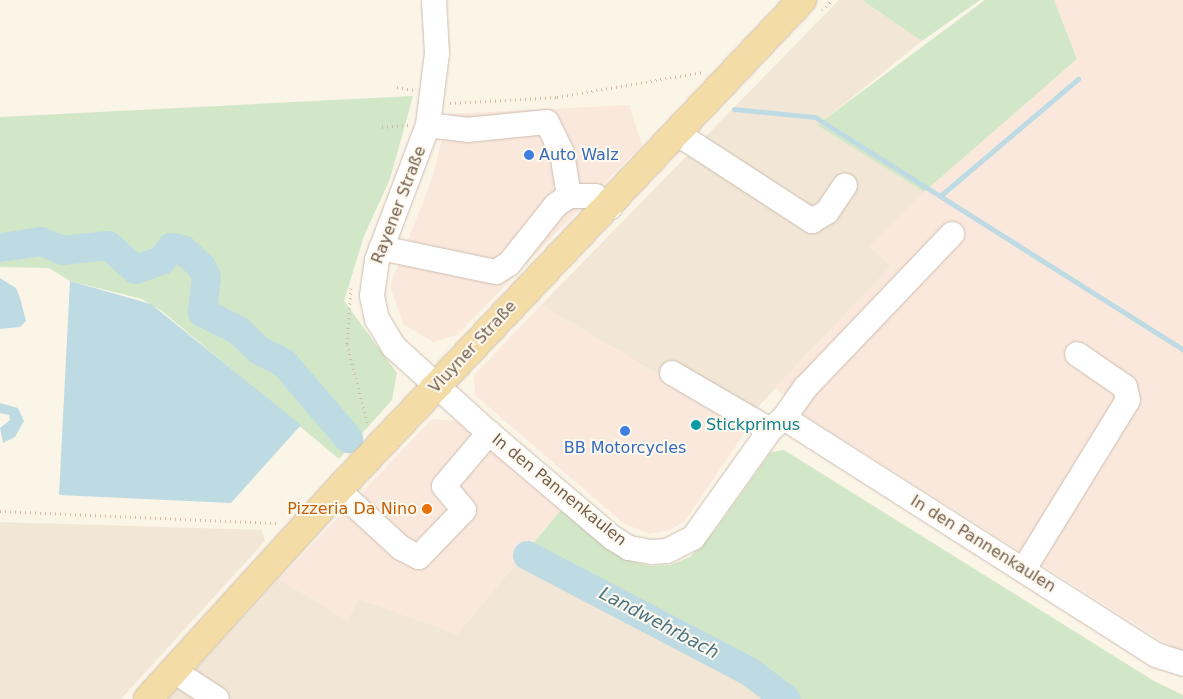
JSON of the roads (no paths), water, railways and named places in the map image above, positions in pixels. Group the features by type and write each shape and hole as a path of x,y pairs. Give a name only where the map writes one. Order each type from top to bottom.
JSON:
{"main road":[{"name":"Vluyner Straße","path":"148,699 338,490 610,208 802,0"}],"street":[{"name":"Rayener Straße","path":"434,0 437,53 430,114 381,248 372,284 377,319 394,347 437,386"},
{"path":"430,114 468,130 547,122 562,153 569,196"},
{"path":"678,134 812,222 827,212 845,185"},
{"path":"381,248 496,272 509,264 556,205 569,196 595,196 610,208"},
{"name":"In den Pannenkaulen","path":"437,386 489,433 528,456 613,538 629,548 667,551 693,538 708,523 804,388 952,234"},
{"path":"1024,569 1128,400 1125,387 1077,354"},
{"path":"672,373 777,424"},
{"name":"In den Pannenkaulen","path":"777,424 1024,569 1156,655 1183,664"},
{"path":"338,490 409,555 419,557 464,510 446,491 446,480 489,433"},
{"path":"174,671 217,699"}],"water":[{"path":"0,278 16,288 26,321 20,327 0,329"},
{"path":"70,281 151,304 301,425 231,503 59,495"},
{"path":"0,403 18,408 24,421 15,437 3,443 0,428 10,420 9,415 0,413"}],"waterway":[{"path":"940,196 1078,79"},
{"path":"734,109 815,117 1183,350"},
{"name":"Landwehrbach","path":"0,247 41,241 62,250 108,245 135,269 161,260 171,247 182,249 201,266 206,277 202,312 238,330 259,350 284,363 348,438"},
{"name":"Landwehrbach","path":"527,555 749,671 786,699"}],"place":[{"name":"Auto Walz","path":"529,155"},
{"name":"Stickprimus","path":"696,425"},
{"name":"BB Motorcycles","path":"625,431"},
{"name":"Pizzeria Da Nino","path":"427,509"}]}
